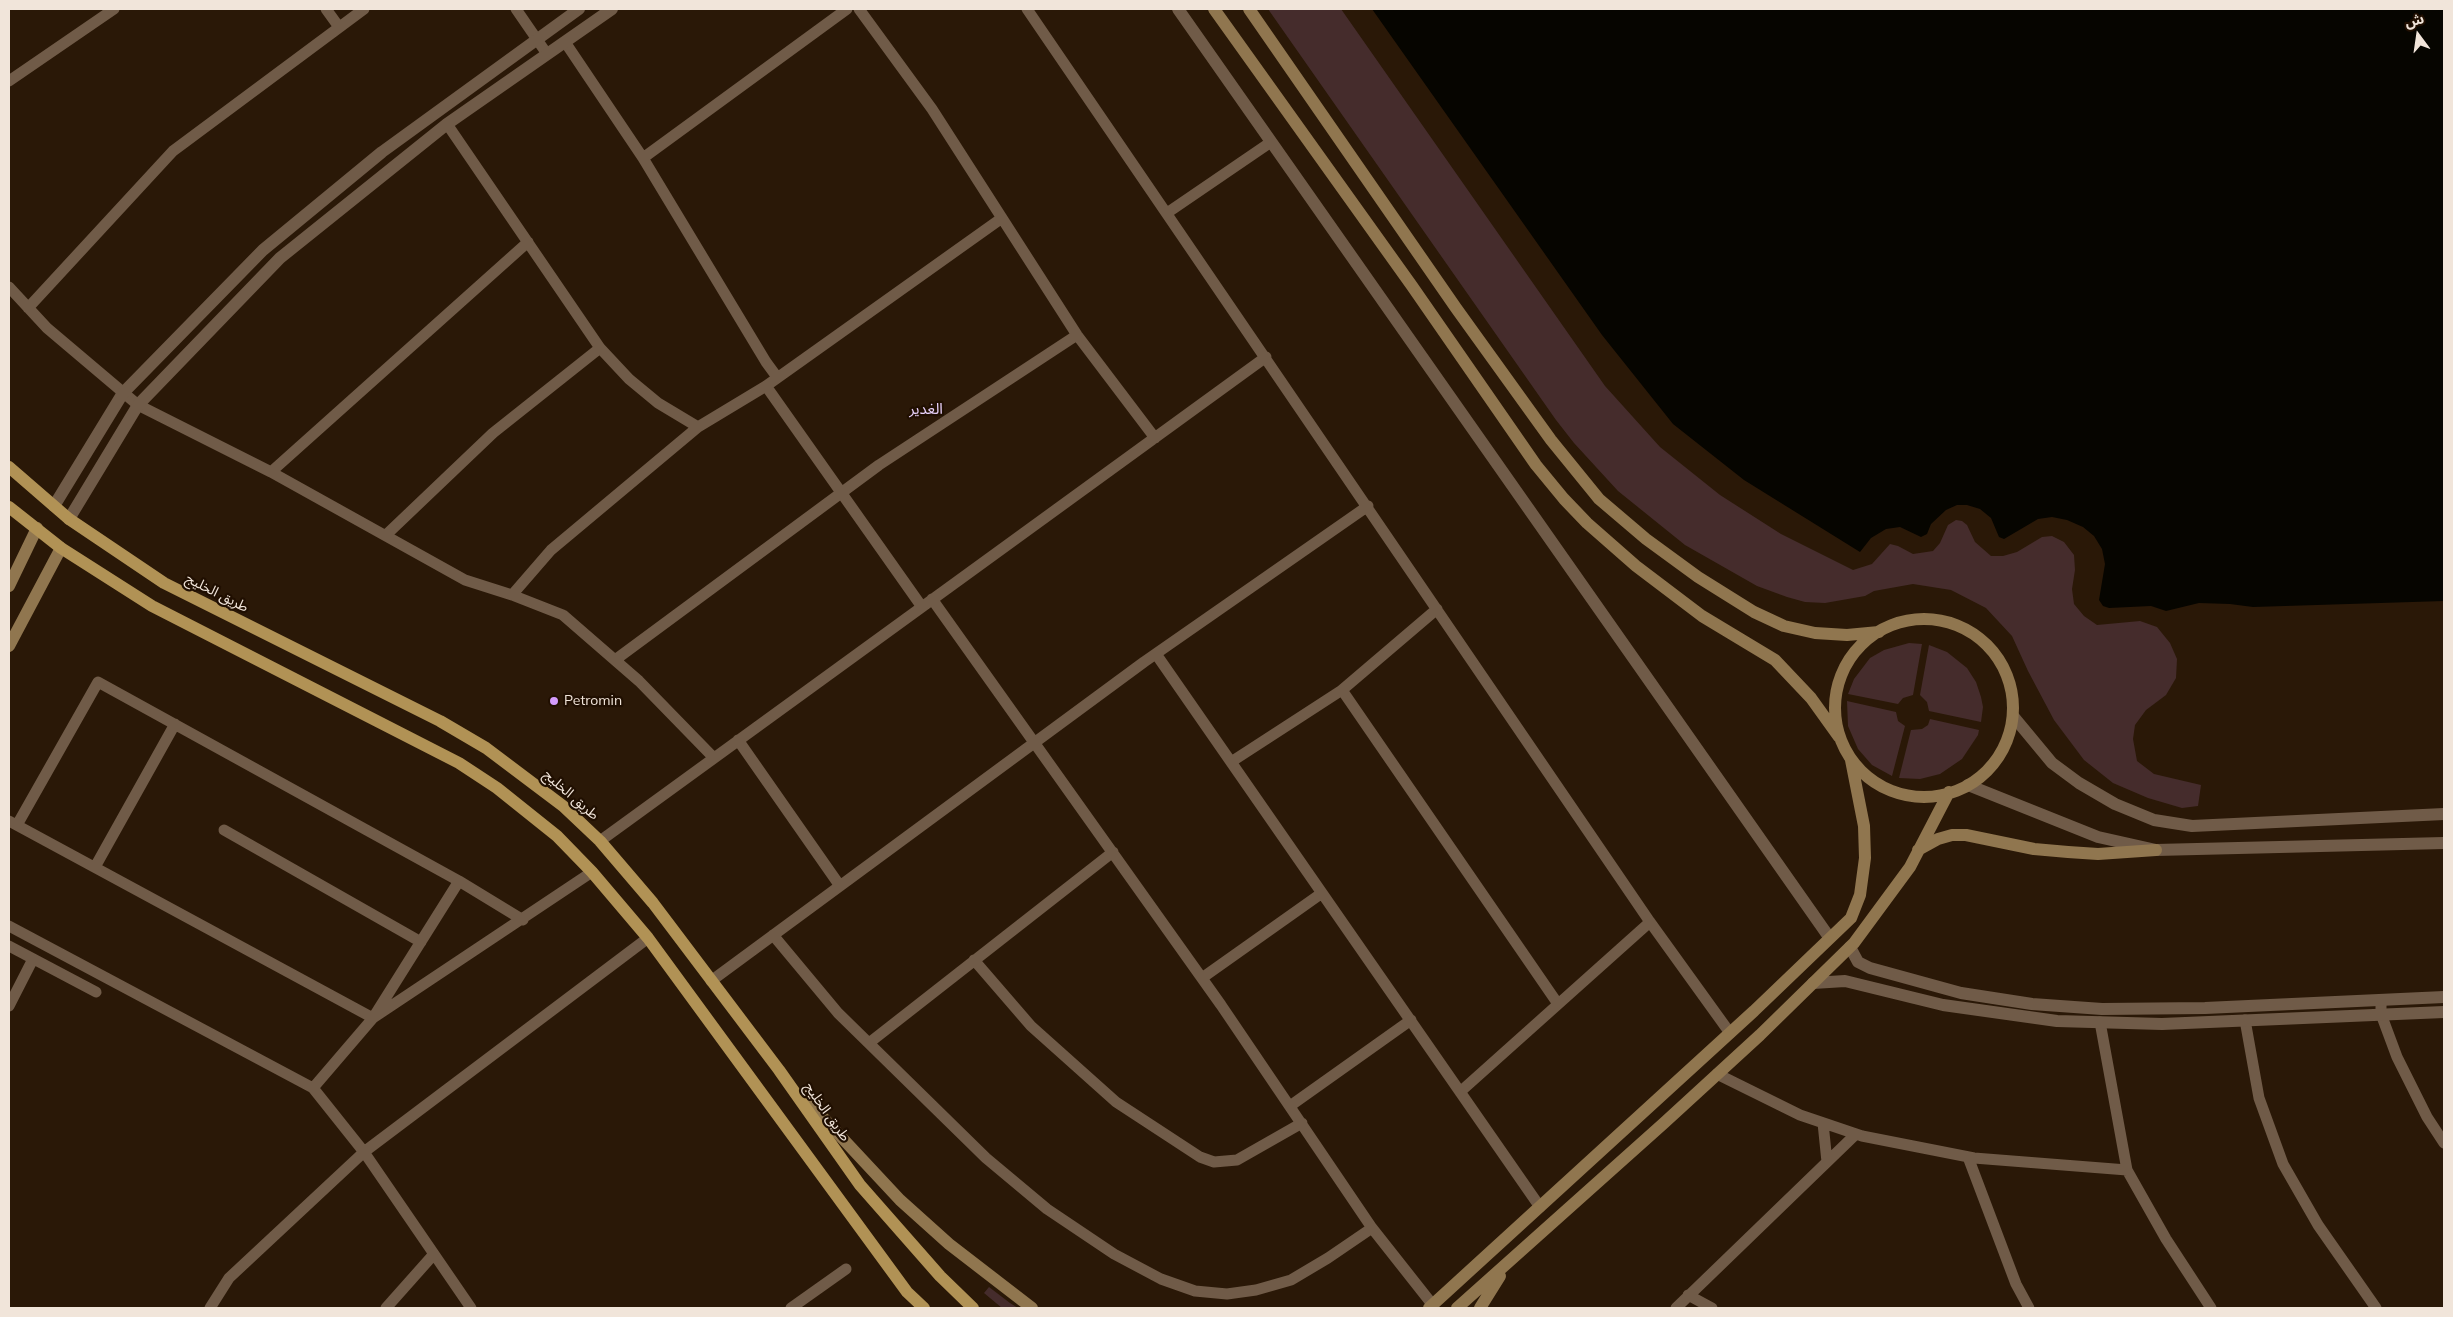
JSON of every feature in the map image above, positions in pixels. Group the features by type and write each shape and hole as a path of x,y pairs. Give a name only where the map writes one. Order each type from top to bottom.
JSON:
{"main road":[{"path":"1214,9 1412,286 1536,465 1564,499 1587,524 1636,566 1702,616 1775,660 1811,698 1839,737 1851,760 1864,826 1865,858 1860,895 1851,918 1829,936 1730,1033 1428,1307"},
{"path":"1249,9 1456,308 1551,440 1599,499 1646,539 1698,578 1754,612 1776,622 1815,633 1847,635 1879,632"},
{"name":"طريق الخليج","path":"9,467 69,520 164,583 440,720 520,772 563,806 600,841 653,903 779,1070 860,1185 940,1276 973,1308"},
{"path":"9,507 61,548 152,606 459,763 497,788 531,814 592,872 648,938 907,1292 916,1308"},
{"path":"9,586 37,528"},
{"path":"9,646 61,548"},
{"path":"1839,737 1834,712 1837,686 1847,662 1866,639 1892,624 1922,618 1952,623 1978,636 1999,658 2011,686 2013,716 2005,745 1988,769 1968,785 1949,792 1917,796 1892,791 1869,778 1851,760"},
{"path":"1457,1308 1717,1074 1850,947 1910,868 1949,792"},
{"path":"1918,850 1938,838 1952,835 1966,835 2034,849 2068,852 2098,854 2156,850"},
{"path":"779,1070 900,1200 949,1244 1032,1308"},
{"path":"1480,1308 1511,1260"},
{"path":"907,1292 924,1308"}],"street":[{"path":"9,81 114,9"},
{"path":"326,9 339,27"},
{"path":"28,308 173,151 364,9"},
{"path":"516,9 547,54"},
{"path":"54,506 124,392 263,250 382,152 536,38 579,9"},
{"path":"69,520 138,405 280,258 447,124 612,9"},
{"path":"643,158 847,9"},
{"path":"859,9 932,109 1077,335 1155,438"},
{"path":"1027,9 1368,506 1650,922 1730,1033"},
{"path":"1178,9 1829,936"},
{"path":"565,42 643,158 766,362 777,377"},
{"path":"447,124 600,348 629,379 658,403 698,427"},
{"path":"1167,213 1272,142"},
{"path":"512,595 552,550 698,427 766,386 1002,218"},
{"path":"272,472 528,242"},
{"path":"9,287 48,328 138,405 272,472 465,580 563,614 640,681 714,758"},
{"path":"615,660 879,465 1077,335"},
{"path":"386,535 493,433 600,348"},
{"path":"600,841 1266,357"},
{"path":"766,386 843,492 922,607"},
{"path":"710,981 1156,654 1368,506"},
{"path":"932,599 1202,978 1428,1307"},
{"path":"1231,762 1342,690 1437,609"},
{"path":"1156,654 1540,1207"},
{"path":"373,1018 13,823 98,682 459,881 523,920"},
{"path":"1342,690 1558,1004"},
{"path":"2013,716 2052,763 2078,783 2115,804 2154,820 2192,826 2444,814"},
{"path":"95,867 175,724"},
{"path":"738,740 840,886"},
{"path":"1968,785 2098,836 2156,850 2444,843"},
{"path":"224,830 421,942"},
{"path":"869,1043 1113,852"},
{"path":"373,1018 523,920 592,872"},
{"path":"313,1088 373,1018 459,881"},
{"path":"1202,978 1322,893"},
{"path":"1460,1092 1650,922"},
{"path":"9,926 313,1088 364,1152 471,1308"},
{"path":"773,935 838,1013 986,1158 1047,1209 1114,1254 1161,1279 1195,1291 1228,1294 1256,1290 1290,1280 1328,1258 1372,1228"},
{"path":"210,1308 229,1278 364,1152 648,938"},
{"path":"9,946 96,992"},
{"path":"1850,947 1858,962 1870,968 1961,993 2032,1004 2102,1009 2205,1008 2444,998"},
{"path":"9,1006 33,959"},
{"path":"974,960 1032,1026 1116,1102 1200,1157 1214,1162 1236,1160 1302,1123"},
{"path":"1813,983 1845,981 1943,1005 2057,1022 2162,1024 2444,1012"},
{"path":"2381,1000 2381,1014 2397,1057 2427,1117 2444,1143"},
{"path":"1290,1106 1410,1020"},
{"path":"2246,1020 2259,1098 2284,1164 2318,1225 2376,1308"},
{"path":"2100,1022 2128,1170 2166,1238 2211,1308"},
{"path":"1717,1074 1800,1115 1856,1134 1968,1157 2128,1170"},
{"path":"1823,1122 1827,1162"},
{"path":"1676,1308 1856,1134"},
{"path":"1968,1157 2016,1284 2029,1308"},
{"path":"386,1308 434,1254"},
{"path":"792,1308 846,1269"},
{"path":"1688,1295 1712,1308"}],"shaded area":[{"path":"1268,9 1341,9 1605,386 1660,447 1720,495 1781,534 1853,570 1872,564 1890,544 1913,554 1933,551 1940,543 1948,525 1956,520 1962,521 1967,525 1975,542 1991,556 2003,556 2017,552 2042,537 2052,536 2064,542 2074,555 2075,570 2072,589 2074,604 2084,616 2097,625 2140,621 2157,627 2170,643 2177,659 2176,678 2166,695 2146,710 2135,725 2133,739 2137,761 2154,774 2201,785 2198,806 2182,808 2148,798 2113,783 2084,760 2054,720 2012,636 1986,608 1951,590 1913,584 1874,591 1865,596 1825,603 1805,602 1787,597 1757,586 1685,545 1618,491 1574,443 1556,420"},
{"path":"1372,9 2444,9 2444,601 2253,607 2199,603 2166,611 2151,606 2109,608 2103,606 2099,600 2105,564 2102,549 2094,536 2083,527 2067,520 2052,517 2038,519 2004,539 1999,537 1991,518 1980,509 1967,505 1957,505 1946,510 1931,524 1927,534 1921,537 1900,527 1886,529 1871,538 1860,552 1744,480 1673,424 1602,335"},
{"path":"1909,643 1922,644 1913,695 1903,698 1898,704 1848,694 1854,679 1870,658 1884,650"},
{"path":"1929,645 1947,652 1967,668 1976,682 1981,697 1983,707 1981,722 1929,711 1927,702 1920,695"},
{"path":"1847,701 1896,712 1898,721 1905,726 1892,776 1872,765 1858,749 1848,726"},
{"path":"1930,719 1979,730 1978,735 1962,759 1940,774 1920,779 1899,778 1911,730 1922,729 1928,725"},
{"path":"989,1287 1018,1308 1002,1308 984,1293"}],"place":[{"name":"Petromin","path":"554,701"}],"district":[{"name":"الغدير","path":"926,409"}]}
